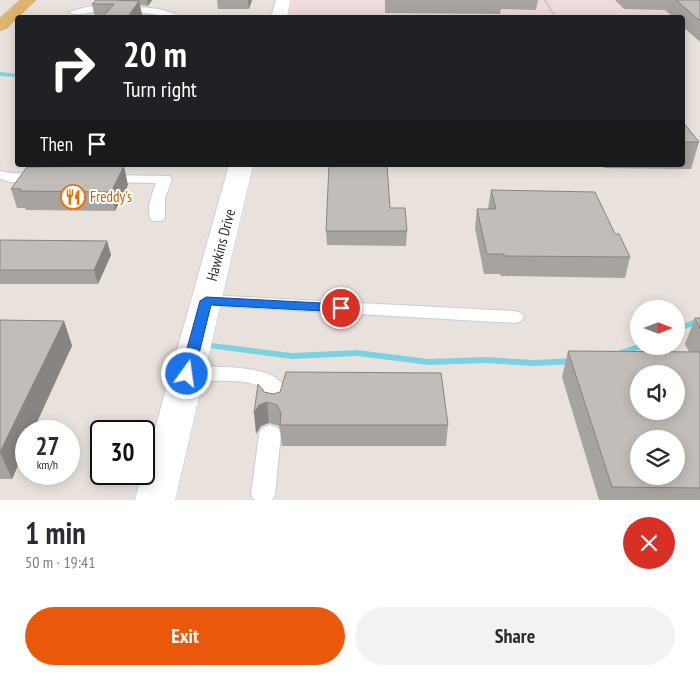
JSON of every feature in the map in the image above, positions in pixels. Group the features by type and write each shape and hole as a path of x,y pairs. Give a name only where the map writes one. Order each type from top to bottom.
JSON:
{"main road":[{"path":"0,26 29,0"}],"street":[{"path":"280,15 284,0"},
{"name":"Hawkins Drive","path":"155,500 241,167"}],"lane":[{"path":"74,12 87,9 147,10 171,14"},
{"path":"0,175 10,178 59,179"},
{"path":"88,179 165,180 158,199 157,218"},
{"path":"206,301 515,317"},
{"path":"187,374 252,376 265,379 272,386 274,405"},
{"path":"262,495 270,434"}],"path":[{"path":"545,0 554,15"}],"shaded area":[{"path":"293,0 700,0 700,26 685,26 685,15 290,15"}],"building":[{"path":"96,0 139,1 129,15 105,15 114,4 92,4"},
{"path":"676,0 700,0 700,21"},
{"path":"685,125 699,142 685,142"},
{"path":"27,167 124,167 111,192 20,191 21,189 11,189"},
{"path":"329,167 387,167 390,208 405,208 407,231 326,231"},
{"path":"491,190 595,192 615,234 619,234 630,257 504,256 504,254 487,254 477,209 496,209"},
{"path":"0,240 107,241 94,270 0,270"},
{"path":"695,318 700,318 700,329"},
{"path":"0,320 64,321 15,420 0,452"},
{"path":"568,351 630,351 630,355 685,355 685,352 700,352 700,488 612,487"},
{"path":"286,372 441,373 448,425 280,425 281,413 277,405 267,402 259,405 254,413 258,384 264,392 273,394 280,392"}],"waterway":[{"path":"0,74 15,76"},
{"path":"685,326 700,320"},
{"path":"212,346 292,356 357,353 429,362 486,360 534,363 574,361"},
{"path":"617,354 630,350"}],"place":[{"name":"Freddy's","path":"73,197"}],"route":[{"path":"187,374 206,301 341,308"}]}
